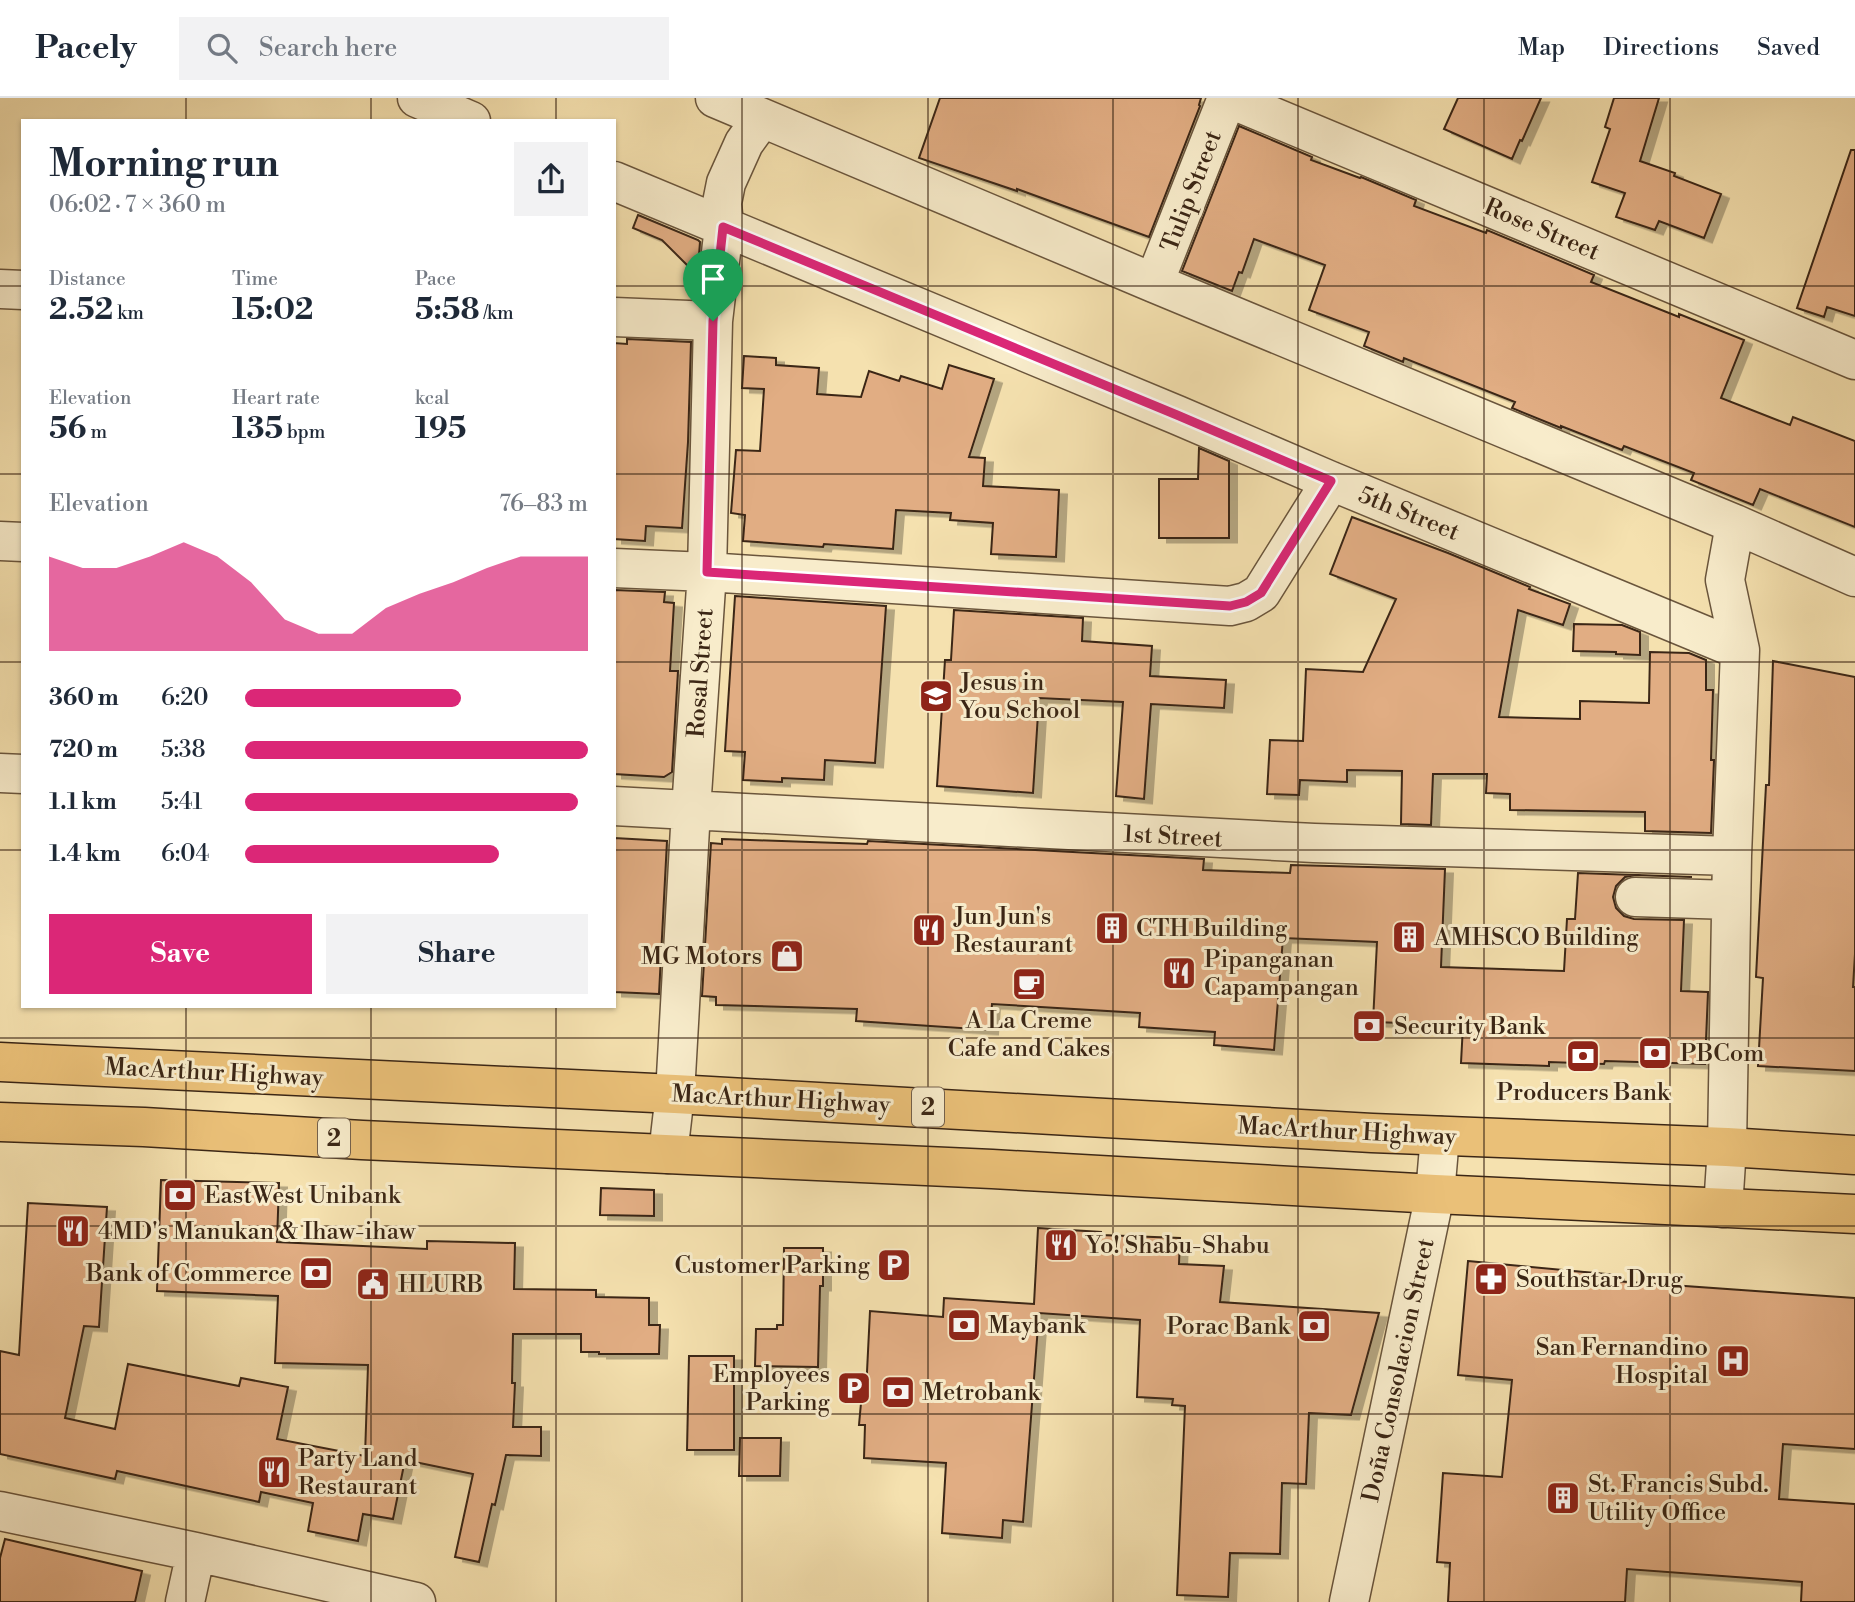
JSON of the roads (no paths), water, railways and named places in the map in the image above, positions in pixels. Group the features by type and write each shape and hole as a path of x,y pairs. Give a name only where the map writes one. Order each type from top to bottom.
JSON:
{"highway":[{"name":"MacArthur Highway","path":"0,1062 1855,1155"},
{"name":"2","path":"0,1122 1020,1170 1435,1194 1855,1214"}],"street":[{"path":"417,98 466,119"},
{"path":"715,98 780,114 1154,283 1735,524 1855,577"},
{"name":"Tulip Street","path":"1154,283 1228,98"},
{"name":"Rose Street","path":"1228,98 1855,360"},
{"name":"Rosal Street","path":"668,1154 675,1094 707,572 713,321 723,227 722,203 726,183 744,143 780,114"},
{"name":"5th Street","path":"616,182 1740,650"},
{"path":"0,289 21,290"},
{"path":"616,317 713,321"},
{"path":"616,568 1230,606 1246,602 1261,593 1331,481"},
{"path":"1724,1208 1740,650 1726,580 1735,524"},
{"path":"0,541 21,542"},
{"path":"0,773 21,775"},
{"name":"1st Street","path":"616,806 1314,843 1732,856"},
{"path":"1635,897 1731,900"},
{"name":"Doña Consolacion Street","path":"1349,1602 1435,1194 1440,1136"},
{"path":"0,1511 416,1602"},
{"path":"185,1602 196,1552"}],"place":[{"name":"Jesus in You School","path":"936,696"},
{"name":"CTH Building","path":"1112,928"},
{"name":"Jun Jun's Restaurant","path":"929,930"},
{"name":"AMHSCO Building","path":"1409,937"},
{"name":"MG Motors","path":"787,956"},
{"name":"Pipanganan Capampangan","path":"1179,973"},
{"name":"A La Creme Cafe and Cakes","path":"1029,984"},
{"name":"Security Bank","path":"1369,1026"},
{"name":"PBCom","path":"1655,1053"},
{"name":"Producers Bank","path":"1583,1056"},
{"name":"EastWest Unibank","path":"180,1195"},
{"name":"4MD's Manukan & Ihaw-ihaw","path":"73,1231"},
{"name":"Yo! Shabu-Shabu","path":"1061,1245"},
{"name":"Customer Parking","path":"894,1265"},
{"name":"Bank of Commerce","path":"316,1273"},
{"name":"Southstar Drug","path":"1491,1279"},
{"name":"HLURB","path":"373,1284"},
{"name":"Maybank","path":"964,1325"},
{"name":"Porac Bank","path":"1314,1326"},
{"name":"San Fernandino Hospital","path":"1733,1361"},
{"name":"Employees Parking","path":"854,1388"},
{"name":"Metrobank","path":"898,1392"},
{"name":"Party Land Restaurant","path":"274,1472"},
{"name":"St. Francis Subd. Utility Office","path":"1563,1498"}]}
